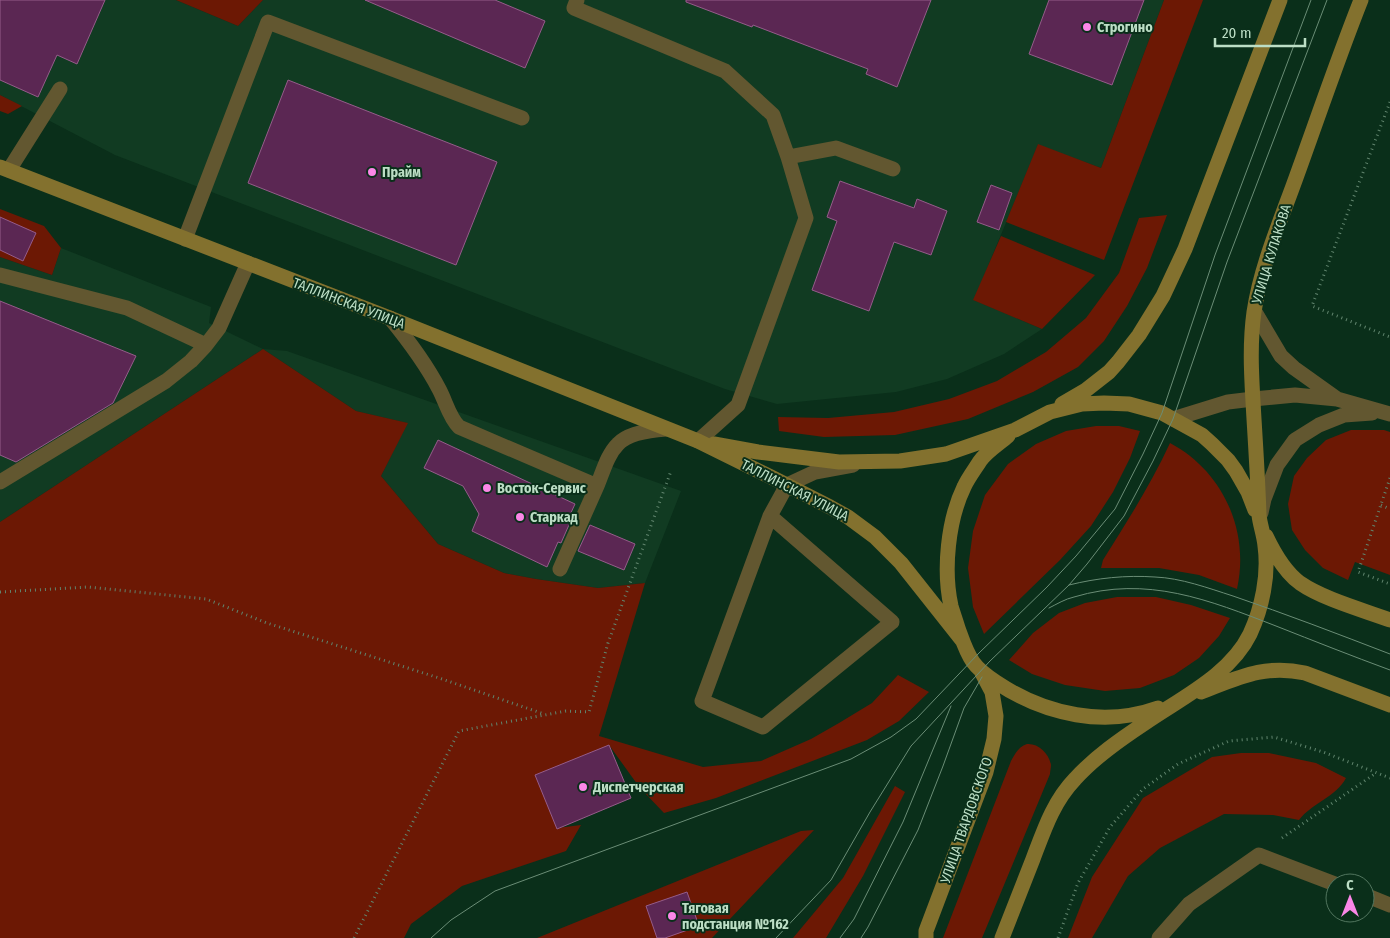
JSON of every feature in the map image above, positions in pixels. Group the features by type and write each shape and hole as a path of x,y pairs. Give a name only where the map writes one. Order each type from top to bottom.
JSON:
{"main road":[{"path":"1050,412 1086,390 1109,372 1139,335 1163,296 1185,249 1280,0"},
{"name":"УЛИЦА КУЛАКОВА","path":"1260,521 1252,399 1251,348 1254,312 1262,277 1277,230 1361,0"},
{"name":"ТАЛЛИНСКАЯ УЛИЦА","path":"4,168 390,318 698,441 848,517 901,562 962,640"},
{"name":"ТАЛЛИНСКАЯ УЛИЦА","path":"698,441 758,452 839,462 900,461 946,454 1015,430 1050,412 1082,404 1115,403 1141,407 1162,414 1202,435 1220,451 1228,460 1248,492 1273,550 1286,569 1300,583 1325,595 1390,620"},
{"name":"ТАЛЛИНСКАЯ УЛИЦА","path":"1015,430 981,459 964,487 952,526 948,552 947,573 951,606 962,640 972,661 981,672 1011,692 1040,705 1073,715 1107,718 1141,714 1257,672 1283,670 1304,674 1390,705"},
{"name":"ТАЛЛИНСКАЯ УЛИЦА","path":"1181,700 1227,666 1250,635 1260,605 1265,573 1265,547 1260,521"},
{"name":"УЛИЦА ТВАРДОВСКОГО","path":"925,936 986,772 994,739 996,716 992,692 981,672"},
{"path":"1002,938 1049,818 1066,789 1083,770 1105,752 1181,700"}],"street":[{"path":"577,0 574,8 726,71 773,115 806,218 738,405 698,441"},
{"path":"185,239 268,22 522,118"},
{"path":"4,168 60,89"},
{"path":"788,158 836,148 893,169"},
{"path":"4,476 166,381 191,361 218,328 248,263"},
{"path":"0,275 127,308 206,345"},
{"path":"1254,312 1281,356 1294,368 1337,399"},
{"path":"390,318 412,347 439,389 454,421 459,427 597,486"},
{"path":"1173,420 1228,402 1295,395 1337,399 1387,413"},
{"path":"1260,521 1264,499 1277,465 1295,440 1319,424 1344,415 1387,413"},
{"path":"560,569 611,454 618,443 629,436 649,430 666,428"},
{"path":"770,516 892,622 763,727 702,701 770,516 787,485 815,472 864,463"},
{"path":"1159,938 1190,904 1259,855 1325,880"},
{"path":"1375,899 1390,905"}],"path":[{"path":"1390,106 1312,306 1390,337"},
{"path":"354,938 459,731 566,711 589,712 608,643 671,471"},
{"path":"1390,478 1358,572 1390,584"},
{"path":"1382,505 1390,509"},
{"path":"0,592 88,587 206,599 267,623 439,678 546,715"},
{"path":"1058,938 1078,883 1110,827 1143,789 1178,764 1229,741 1274,737 1323,752 1390,778"},
{"path":"1259,855 1376,773"}],"shaded area":[{"path":"0,0 176,0 238,26 263,0 1164,0 1101,168 1038,145 974,300 1042,329 1004,354 947,379 896,392 777,404 725,389 115,155 0,95"},
{"path":"176,0 263,0 238,26"},
{"path":"1164,0 1203,0 1104,260 1006,222 1038,144 1101,168"},
{"path":"0,95 22,106 8,114 0,111"},
{"path":"0,209 44,226 61,248 52,275 0,257"},
{"path":"1167,215 1147,268 1127,306 1104,341 1078,367 1033,392 968,419 895,435 824,437 779,431 778,417 828,418 894,412 949,399 997,381 1046,352 1086,318 1119,273 1139,218"},
{"path":"1001,236 1095,275 1042,329 973,300"},
{"path":"61,248 211,307 209,323 263,349 0,522 0,257 52,275"},
{"path":"263,349 287,351 681,491 645,583 598,588 504,573 438,544 381,476 407,423 356,411"},
{"path":"263,349 356,411 408,423 381,476 438,544 504,573 598,588 645,583 599,736 703,767 761,761 811,739 872,703 898,675 929,692 899,721 867,740 716,798 664,813 640,788 609,745 557,828 581,825 566,851 462,886 411,924 404,938 0,938 0,522"},
{"path":"1096,426 1119,426 1140,431 1130,458 1113,492 1091,526 1060,560 984,634 973,607 968,568 973,531 985,495 1008,464 1036,444 1066,431"},
{"path":"1351,430 1384,430 1390,432 1390,575 1355,562 1348,580 1323,568 1305,550 1292,530 1288,504 1294,476 1307,458 1326,440"},
{"path":"1170,443 1189,455 1205,469 1218,486 1228,505 1235,525 1239,546 1240,567 1237,589 1199,575 1159,568 1101,568 1103,560 1147,488"},
{"path":"1117,597 1156,597 1191,605 1230,618 1219,636 1199,658 1174,675 1140,688 1105,691 1065,685 1032,674 1009,660 1033,633 1059,613 1085,603"},
{"path":"1027,744 1039,747 1045,753 1051,765 1050,774 982,938 943,938 1011,761 1015,753"},
{"path":"1241,753 1269,753 1316,763 1346,778 1342,785 1310,809 1299,820 1273,815 1224,814 1160,848 1128,876 1092,938 1068,938 1092,877 1143,798 1212,757"},
{"path":"895,786 905,792 863,876 826,938 793,938 843,878"},
{"path":"814,830 712,938 537,938 801,831"}],"building":[{"path":"0,0 105,0 77,64 57,55 38,97 0,80"},
{"path":"365,0 495,0 545,21 525,68"},
{"path":"686,0 931,0 897,87 866,74 868,69 753,25 752,27 686,2"},
{"name":"Строгино","path":"1049,0 1144,0 1112,85 1029,54"},
{"name":"Прайм","path":"288,80 497,162 456,265 248,183"},
{"path":"840,181 914,208 917,199 947,211 931,255 894,242 869,311 812,290 837,221 827,217"},
{"path":"991,185 1012,193 999,230 977,222"},
{"path":"0,217 36,233 23,261 0,250"},
{"path":"0,301 136,356 113,403 16,462 0,455"},
{"path":"438,440 575,504 569,517 572,518 561,543 558,542 547,567 472,531 479,514 463,486 424,468"},
{"path":"590,525 635,544 624,570 578,551"},
{"name":"Диспетчерская","path":"609,745 631,798 557,829 535,775"},
{"name":"Тяговая подстанция №162","path":"687,892 699,926 665,938 657,938 646,906"}],"tram line":[{"path":"431,938 451,920 495,891 851,759 891,737 916,719 979,653 1047,587 1115,509 1162,413 1215,255 1311,0"},
{"path":"776,938 831,880 911,746 990,661 1069,585 1124,516 1173,419 1227,262 1327,0"},
{"path":"1069,585 1133,576 1185,581 1312,624 1390,654"},
{"path":"1049,608 1071,598 1101,591 1127,589 1177,594 1226,607 1390,670"},
{"path":"861,938 918,830 964,708 982,677"},
{"path":"840,938 854,919 903,822 951,706"}],"place":[{"name":"Строгино","path":"1087,27"},
{"name":"Прайм","path":"372,172"},
{"name":"Восток-Сервис","path":"487,488"},
{"name":"Старкад","path":"520,517"},
{"name":"Диспетчерская","path":"583,787"},
{"name":"Тяговая подстанция №162","path":"672,916"}]}
